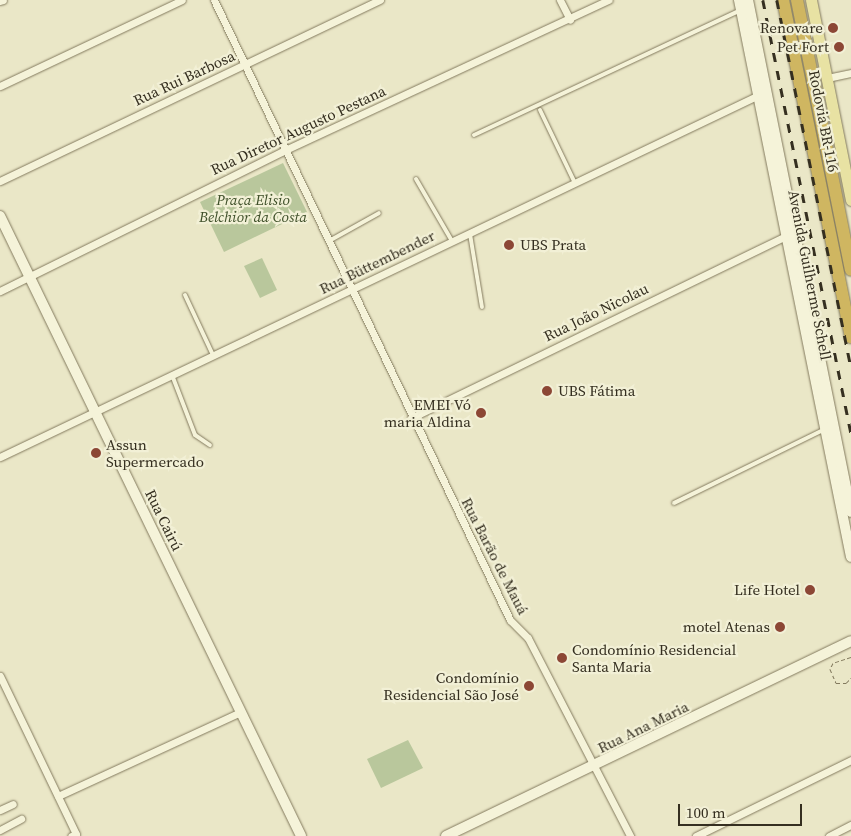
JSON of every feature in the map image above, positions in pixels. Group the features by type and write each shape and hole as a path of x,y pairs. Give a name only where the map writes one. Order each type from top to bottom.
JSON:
{"highway":[{"name":"Rodovia BR-116","path":"783,0 851,337"},
{"name":"Rodovia BR-116","path":"797,0 851,270"}],"main road":[{"name":"Avenida Guilherme Schell","path":"748,0 762,94"},
{"path":"811,0 851,200"},
{"name":"Avenida Guilherme Schell","path":"740,5 762,94 802,290 829,427 851,557"},
{"name":"Rua Cairú","path":"0,216 301,836"},
{"name":"Avenida Guilherme Schell","path":"829,427 851,512"},
{"name":"Rua Ana Maria","path":"446,836 595,767 851,641"}],"street":[{"path":"0,86 182,0"},
{"name":"Rua Barão de Mauá","path":"214,0 242,66 510,620 528,638 630,836"},
{"name":"Rua Rui Barbosa","path":"0,181 380,0"},
{"path":"560,0 570,20"},
{"name":"Rua Diretor Augusto Pestana","path":"0,291 283,151 610,0"},
{"path":"827,78 851,73"},
{"name":"Rua Büttembender","path":"0,457 762,94"},
{"name":"Rua João Nicolau","path":"411,418 790,234"},
{"path":"0,676 76,834 71,836"},
{"path":"58,796 241,712"},
{"path":"696,836 851,760"},
{"path":"0,810 13,804"},
{"path":"0,830 21,819"},
{"path":"829,836 851,825"}],"lane":[{"path":"474,135 740,5"},
{"path":"540,110 575,183"},
{"path":"416,179 452,241"},
{"path":"327,242 379,213"},
{"path":"470,234 482,307"},
{"path":"185,295 214,355"},
{"path":"172,375 195,436 210,445"},
{"path":"674,503 829,427"}],"path":[{"path":"851,658 833,663 830,669 836,683 846,683 851,678"}],"green space":[{"name":"Praça Elisio Belchior da Costa","path":"283,163 307,212 224,252 200,202"},
{"path":"262,258 277,290 260,298 244,266"},
{"path":"408,740 423,768 381,788 367,759"}],"railway":[{"path":"763,0 851,433"},
{"path":"777,0 851,366"}],"place":[{"name":"Renovare","path":"833,28"},
{"name":"Pet Fort","path":"839,47"},
{"name":"UBS Prata","path":"509,245"},
{"name":"UBS Fátima","path":"547,391"},
{"name":"EMEI Vó maria Aldina","path":"481,413"},
{"name":"Assun Supermercado","path":"96,453"},
{"name":"Life Hotel","path":"810,590"},
{"name":"motel Atenas","path":"780,627"},
{"name":"Condomínio Residencial Santa Maria","path":"562,658"},
{"name":"Condomínio Residencial São José","path":"529,686"}]}
